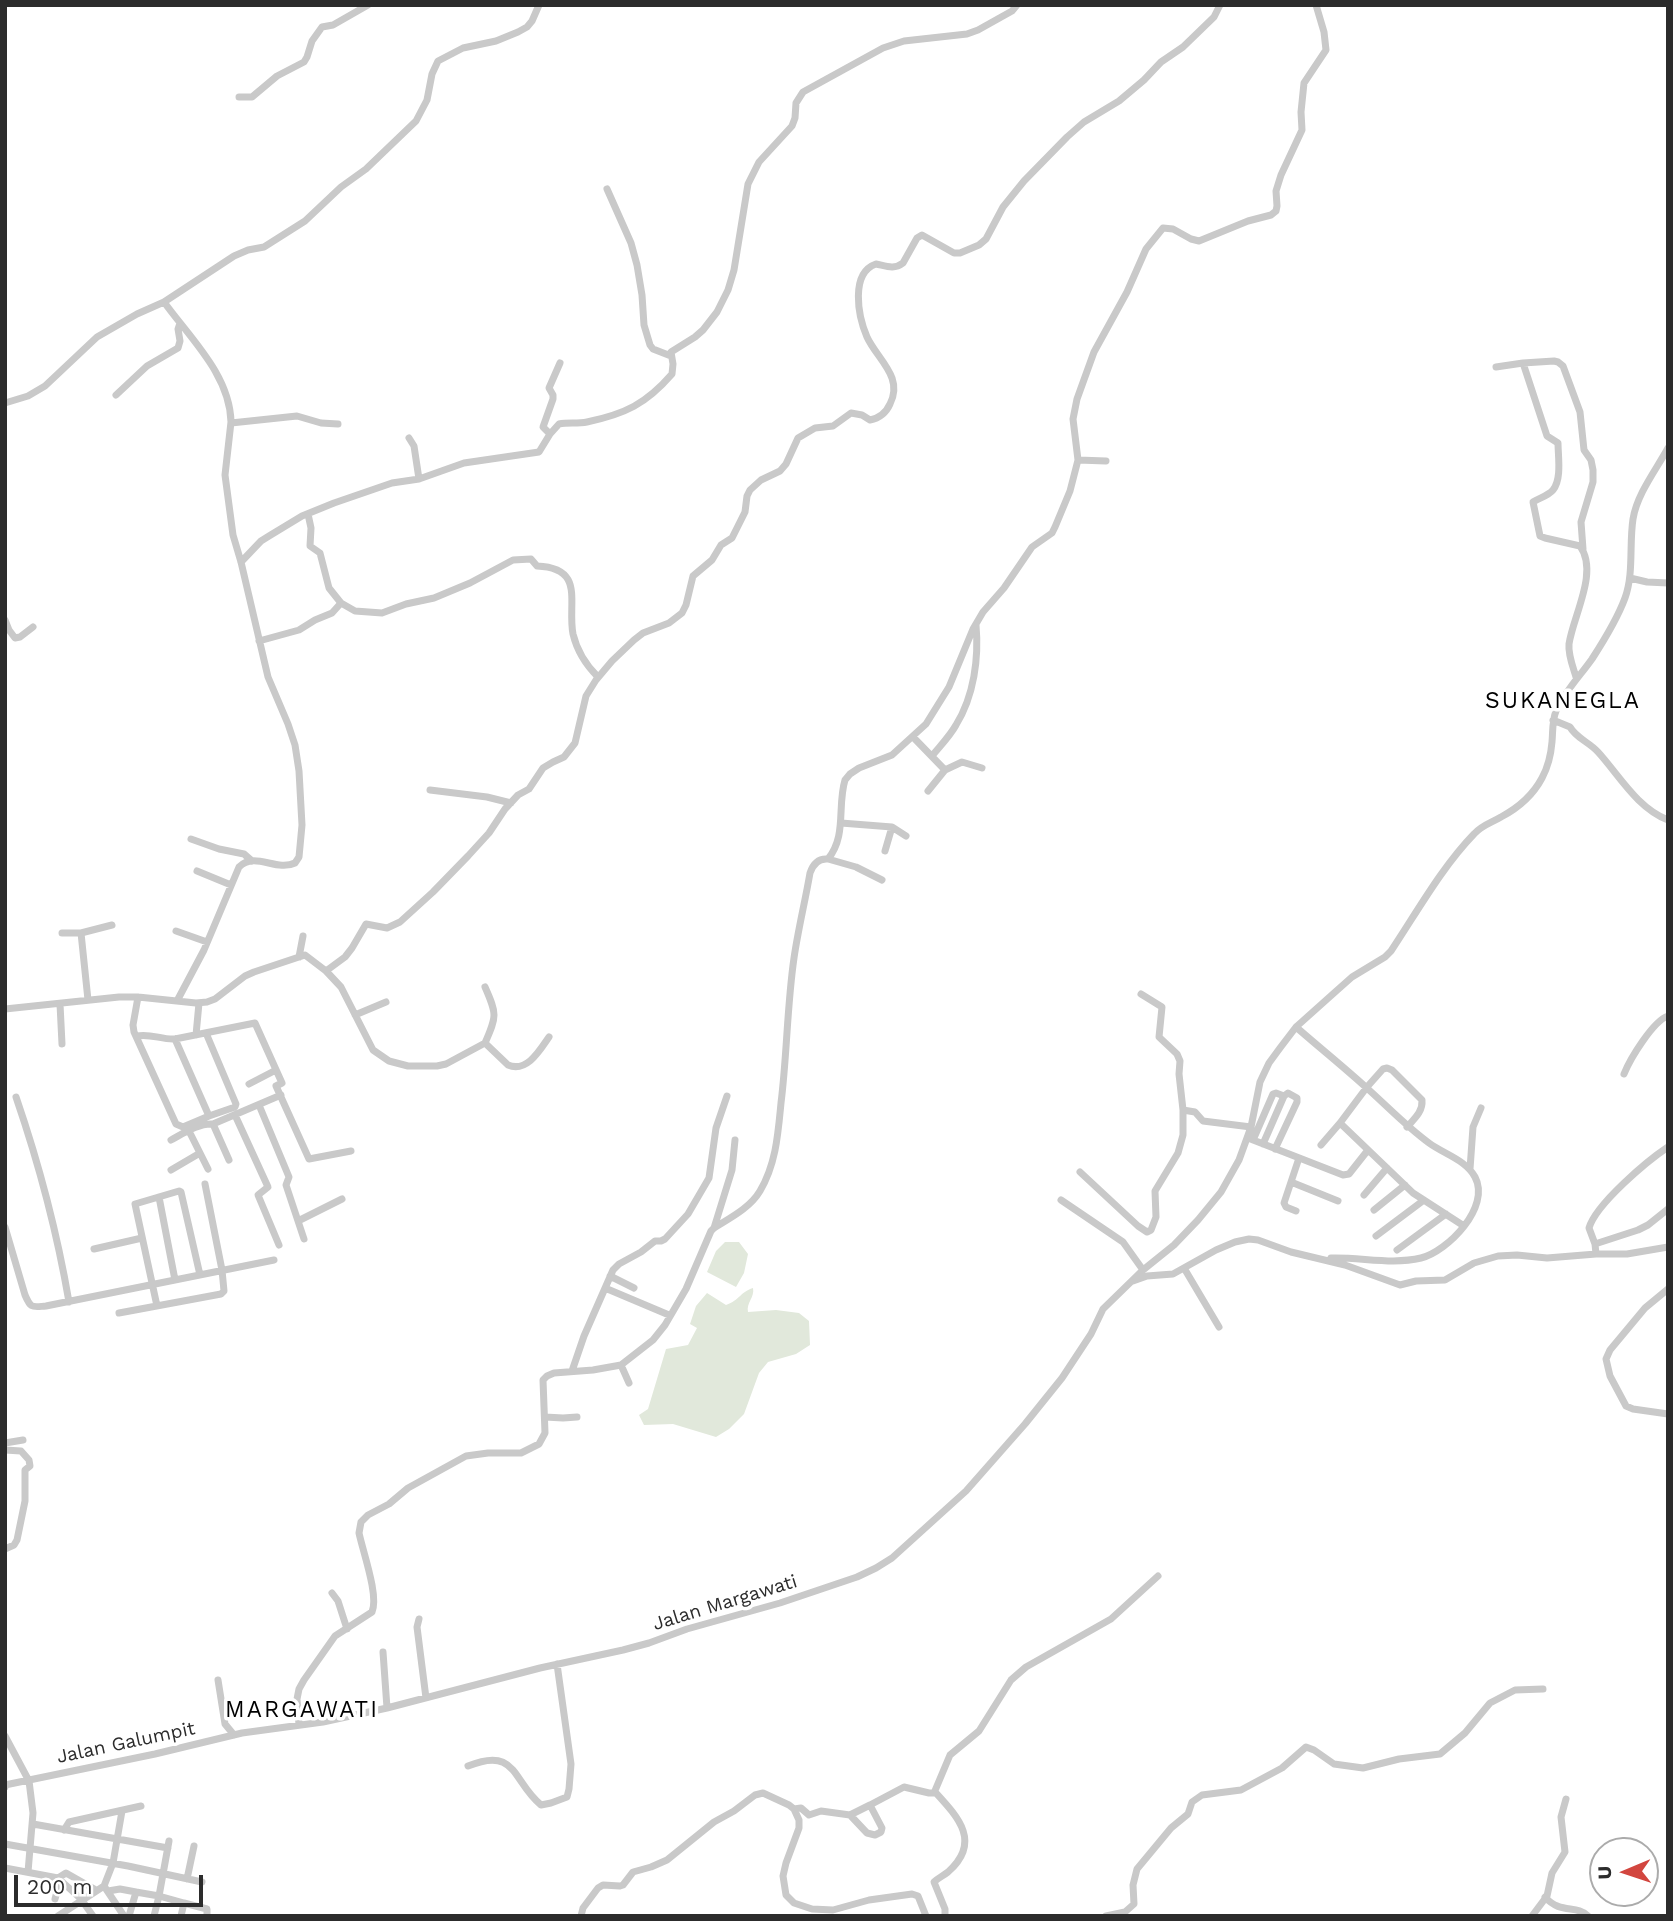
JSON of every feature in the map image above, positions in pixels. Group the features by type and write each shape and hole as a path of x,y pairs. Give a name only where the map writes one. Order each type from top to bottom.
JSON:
{"street":[{"path":"239,97 253,97 277,76 304,62 312,41 322,27 332,25 369,5"},
{"path":"5,403 28,396 45,386 97,337 164,302 224,262 248,250 264,247 305,221 341,187 366,169 416,121 427,100 432,74 438,61 463,48 496,41 527,27 538,5"},
{"path":"241,562 261,541 308,514 392,483 419,478 464,463 537,453 559,424 587,422 616,415 639,405 672,374 671,352 695,337 717,312 733,277 748,184 759,162 792,126 796,103 803,92 883,48 904,41 967,34 1012,11 1017,5"},
{"path":"326,971 345,957 366,924 387,928 400,922 468,856 518,795 529,789 543,768 562,759 573,746 586,696 598,677 634,640 669,623 682,613 693,576 710,562 721,545 732,538 745,512 748,494 761,480 780,471 798,438 815,428 833,426 850,413 870,420 887,411 893,398 893,378 867,338 860,309 860,282 867,269 877,264 893,268 903,264 922,235 954,253 979,245 986,239 1003,207 1067,136 1084,121 1119,101 1144,80 1214,17 1220,5"},
{"path":"828,859 836,848 844,785 850,775 868,764 892,755 926,724 948,687 975,624 1032,547 1052,533 1070,491 1077,460 1073,419 1077,399 1094,352 1127,292 1146,249 1161,230 1170,228 1199,242 1276,211 1276,191 1281,175 1302,130 1304,83 1326,50 1316,5"},
{"path":"607,189 631,243 642,295 644,325 650,345 671,356"},
{"path":"164,302 205,355 218,376 226,397 231,423 225,475 233,535 268,677 284,711 295,745 302,792 299,857 295,863 282,867 262,861 245,862 239,867 207,942 177,1001"},
{"path":"116,396 147,366 178,348 180,323"},
{"path":"1496,367 1554,361 1560,363 1578,406 1584,450 1591,460 1594,477 1581,522 1587,568 1585,586 1569,647 1576,677"},
{"path":"550,434 544,429 553,396 549,388 560,363"},
{"path":"1523,363 1547,436 1558,443 1558,477 1555,487 1549,494 1533,502 1540,536 1580,546 1583,550"},
{"path":"231,423 297,416 321,423 338,424"},
{"path":"409,438 414,446 419,478"},
{"path":"1250,1139 1260,1082 1269,1063 1296,1027 1352,977 1391,951 1436,883 1475,832 1518,807 1543,776 1549,761 1556,710 1576,677 1592,659 1625,597 1630,578 1636,508 1668,448"},
{"path":"1077,460 1106,461"},
{"path":"308,514 311,527 310,546 320,553 329,588 341,603 355,611 382,613 434,598 470,583 508,562 529,558 537,566 554,569 567,579 571,590 573,632 577,648 598,677"},
{"path":"1630,578 1668,583"},
{"path":"259,641 299,630 332,613 341,603"},
{"path":"5,620 7,630 17,638 33,627"},
{"path":"932,756 956,726 968,698 976,658 975,624"},
{"path":"1553,720 1570,727 1574,734 1598,751 1631,792 1668,820"},
{"path":"914,737 945,770"},
{"path":"928,791 945,770 962,762 982,768"},
{"path":"430,790 487,797 511,803"},
{"path":"841,823 892,827 906,836"},
{"path":"885,851 892,827"},
{"path":"191,839 244,855 252,861"},
{"path":"714,1228 756,1198 775,1154 785,1080 794,958 811,868 819,860 828,859 856,867 882,880"},
{"path":"197,871 231,885"},
{"path":"62,933 81,933 112,925"},
{"path":"176,931 207,942"},
{"path":"81,933 88,1000"},
{"path":"299,957 303,936"},
{"path":"5,1009 138,997 199,1003 215,999 254,972 307,955 341,987 376,1054 408,1066 443,1065 485,1043 495,1013 485,986"},
{"path":"1080,1172 1138,1226 1149,1232 1152,1230 1156,1217 1155,1191 1181,1146 1183,1110 1179,1057 1159,1037 1162,1007 1141,994"},
{"path":"138,997 133,1025 177,1125 183,1126 235,1107 236,1104 206,1033"},
{"path":"355,1015 386,1002"},
{"path":"196,1035 199,1003"},
{"path":"60,1004 62,1044"},
{"path":"1624,1074 1630,1059 1656,1024 1664,1016 1668,1016"},
{"path":"137,1036 146,1035 166,1040 255,1023 282,1083 276,1086 309,1159 351,1151"},
{"path":"1296,1027 1367,1087 1407,1127 1470,1169 1477,1182 1478,1191 1471,1216 1450,1242 1439,1250 1423,1257 1396,1261 1323,1259"},
{"path":"485,1043 508,1065 519,1067 530,1061 549,1037"},
{"path":"175,1039 209,1116"},
{"path":"1321,1145 1383,1069 1392,1070 1422,1100 1420,1112 1407,1127"},
{"path":"249,1084 276,1070"},
{"path":"1263,1144 1284,1096 1288,1093 1297,1098 1297,1102 1275,1149"},
{"path":"1250,1139 1273,1094 1284,1096"},
{"path":"171,1140 281,1095"},
{"path":"572,1371 610,1276 619,1264 655,1241 664,1240 694,1207 709,1178 716,1128 727,1096"},
{"path":"16,1097 44,1186 61,1254 69,1302"},
{"path":"259,1105 289,1177 286,1185 304,1239"},
{"path":"1470,1169 1473,1127 1481,1108"},
{"path":"1183,1110 1195,1111 1203,1121 1251,1127"},
{"path":"235,1115 268,1187 258,1195 279,1245"},
{"path":"1340,1123 1405,1185 1464,1226"},
{"path":"213,1124 229,1160"},
{"path":"189,1131 208,1169"},
{"path":"1250,1139 1345,1175 1349,1174 1368,1150"},
{"name":"Jalan Margawati","path":"540,1668 649,1643 687,1629 768,1607 873,1570 892,1558 959,1499 1025,1424 1075,1359 1103,1309 1143,1270 1174,1245 1221,1192 1250,1139"},
{"path":"299,1725 299,1689 335,1636 374,1608 359,1533 361,1522 408,1488 470,1455 527,1452 544,1437 545,1378 554,1373 621,1365 653,1340 686,1289 714,1228 732,1170 735,1140"},
{"path":"1596,1254 1590,1224 1601,1208 1629,1179 1668,1147"},
{"path":"171,1170 200,1153"},
{"path":"1296,1211 1284,1205 1299,1158"},
{"path":"1364,1195 1387,1168"},
{"path":"1291,1182 1338,1201"},
{"path":"119,1313 221,1294 225,1288 205,1184"},
{"path":"1374,1210 1405,1185"},
{"path":"157,1306 135,1204 181,1192 200,1275"},
{"path":"159,1197 175,1280"},
{"path":"298,1221 342,1199"},
{"path":"1061,1200 1123,1242 1143,1270"},
{"path":"1376,1236 1424,1200"},
{"path":"1595,1244 1638,1230 1668,1209"},
{"path":"1397,1250 1446,1213"},
{"path":"5,1227 29,1305 33,1307 274,1260"},
{"path":"94,1249 142,1238"},
{"path":"1131,1282 1147,1276 1167,1276 1216,1250 1249,1239 1323,1259 1400,1285 1416,1281 1445,1280 1474,1263 1497,1256 1547,1258 1627,1254 1668,1247"},
{"path":"1184,1268 1219,1327"},
{"path":"610,1276 634,1288"},
{"path":"605,1288 669,1315"},
{"path":"1668,1289 1645,1308 1610,1350 1606,1359 1610,1376 1626,1406 1668,1414"},
{"path":"621,1365 629,1382"},
{"path":"545,1417 577,1417"},
{"path":"5,1443 23,1440"},
{"path":"5,1450 21,1451 29,1461 30,1468 26,1469 25,1501 17,1540 14,1545 5,1549"},
{"path":"935,1792 950,1755 979,1731 1015,1676 1026,1667 1111,1619 1158,1576"},
{"path":"332,1594 338,1601 346,1629"},
{"path":"419,1619 426,1698"},
{"path":"383,1652 387,1708"},
{"path":"468,1766 496,1759 517,1774 538,1803 543,1805 567,1797 571,1764 557,1664"},
{"name":"Jalan Galumpit","path":"5,1786 234,1735 323,1722 387,1708 540,1668"},
{"path":"218,1680 225,1724 234,1735"},
{"path":"1106,1916 1125,1912 1134,1904 1133,1885 1137,1869 1171,1828 1188,1814 1192,1802 1202,1794 1241,1790 1282,1768 1307,1747 1334,1764 1363,1768 1399,1759 1440,1754 1465,1733 1490,1703 1515,1690 1543,1689"},
{"path":"5,1736 29,1781 33,1824 28,1871"},
{"path":"793,1809 801,1808 809,1815 821,1811 850,1815 904,1787 935,1792"},
{"path":"935,1792 954,1813 965,1832 959,1859 948,1872 934,1882 945,1909 945,1916"},
{"path":"581,1916 583,1908 598,1888 603,1885 623,1885 633,1872 645,1870 667,1860 714,1822 755,1796 767,1794 784,1802 793,1809 798,1818 799,1828 783,1876 786,1895 794,1903 812,1909 834,1910 869,1900 912,1894 918,1896 926,1916"},
{"path":"1532,1916 1545,1898 1552,1873 1566,1850 1561,1817 1566,1799"},
{"path":"850,1815 867,1833 877,1834 883,1829 870,1805"},
{"path":"64,1830 69,1822 141,1807"},
{"path":"106,1888 122,1811"},
{"path":"33,1824 168,1845 155,1916"},
{"path":"5,1844 202,1882"},
{"path":"187,1879 194,1846"},
{"path":"5,1868 59,1880 81,1899 93,1916"},
{"path":"55,1899 59,1880 66,1872 96,1890"},
{"path":"106,1888 126,1916"},
{"path":"59,1915 96,1890 106,1888 159,1896 207,1909 207,1916"},
{"path":"126,1916 136,1892"},
{"path":"1545,1898 1554,1906 1581,1911 1588,1916"},
{"path":"181,1916 184,1903"}],"shaded area":[{"path":"725,1242 739,1242 748,1254 744,1273 736,1287 707,1272 716,1251"},
{"path":"753,1288 748,1312 776,1310 799,1313 809,1321 810,1345 796,1354 768,1362 759,1373 744,1414 716,1437 673,1424 644,1425 639,1415 648,1409 666,1349 688,1345 697,1328 690,1324 696,1306 707,1293 726,1305"}],"district":[{"name":"SUKANEGLA","path":"1563,701"},
{"name":"MARGAWATI","path":"302,1710"}]}
